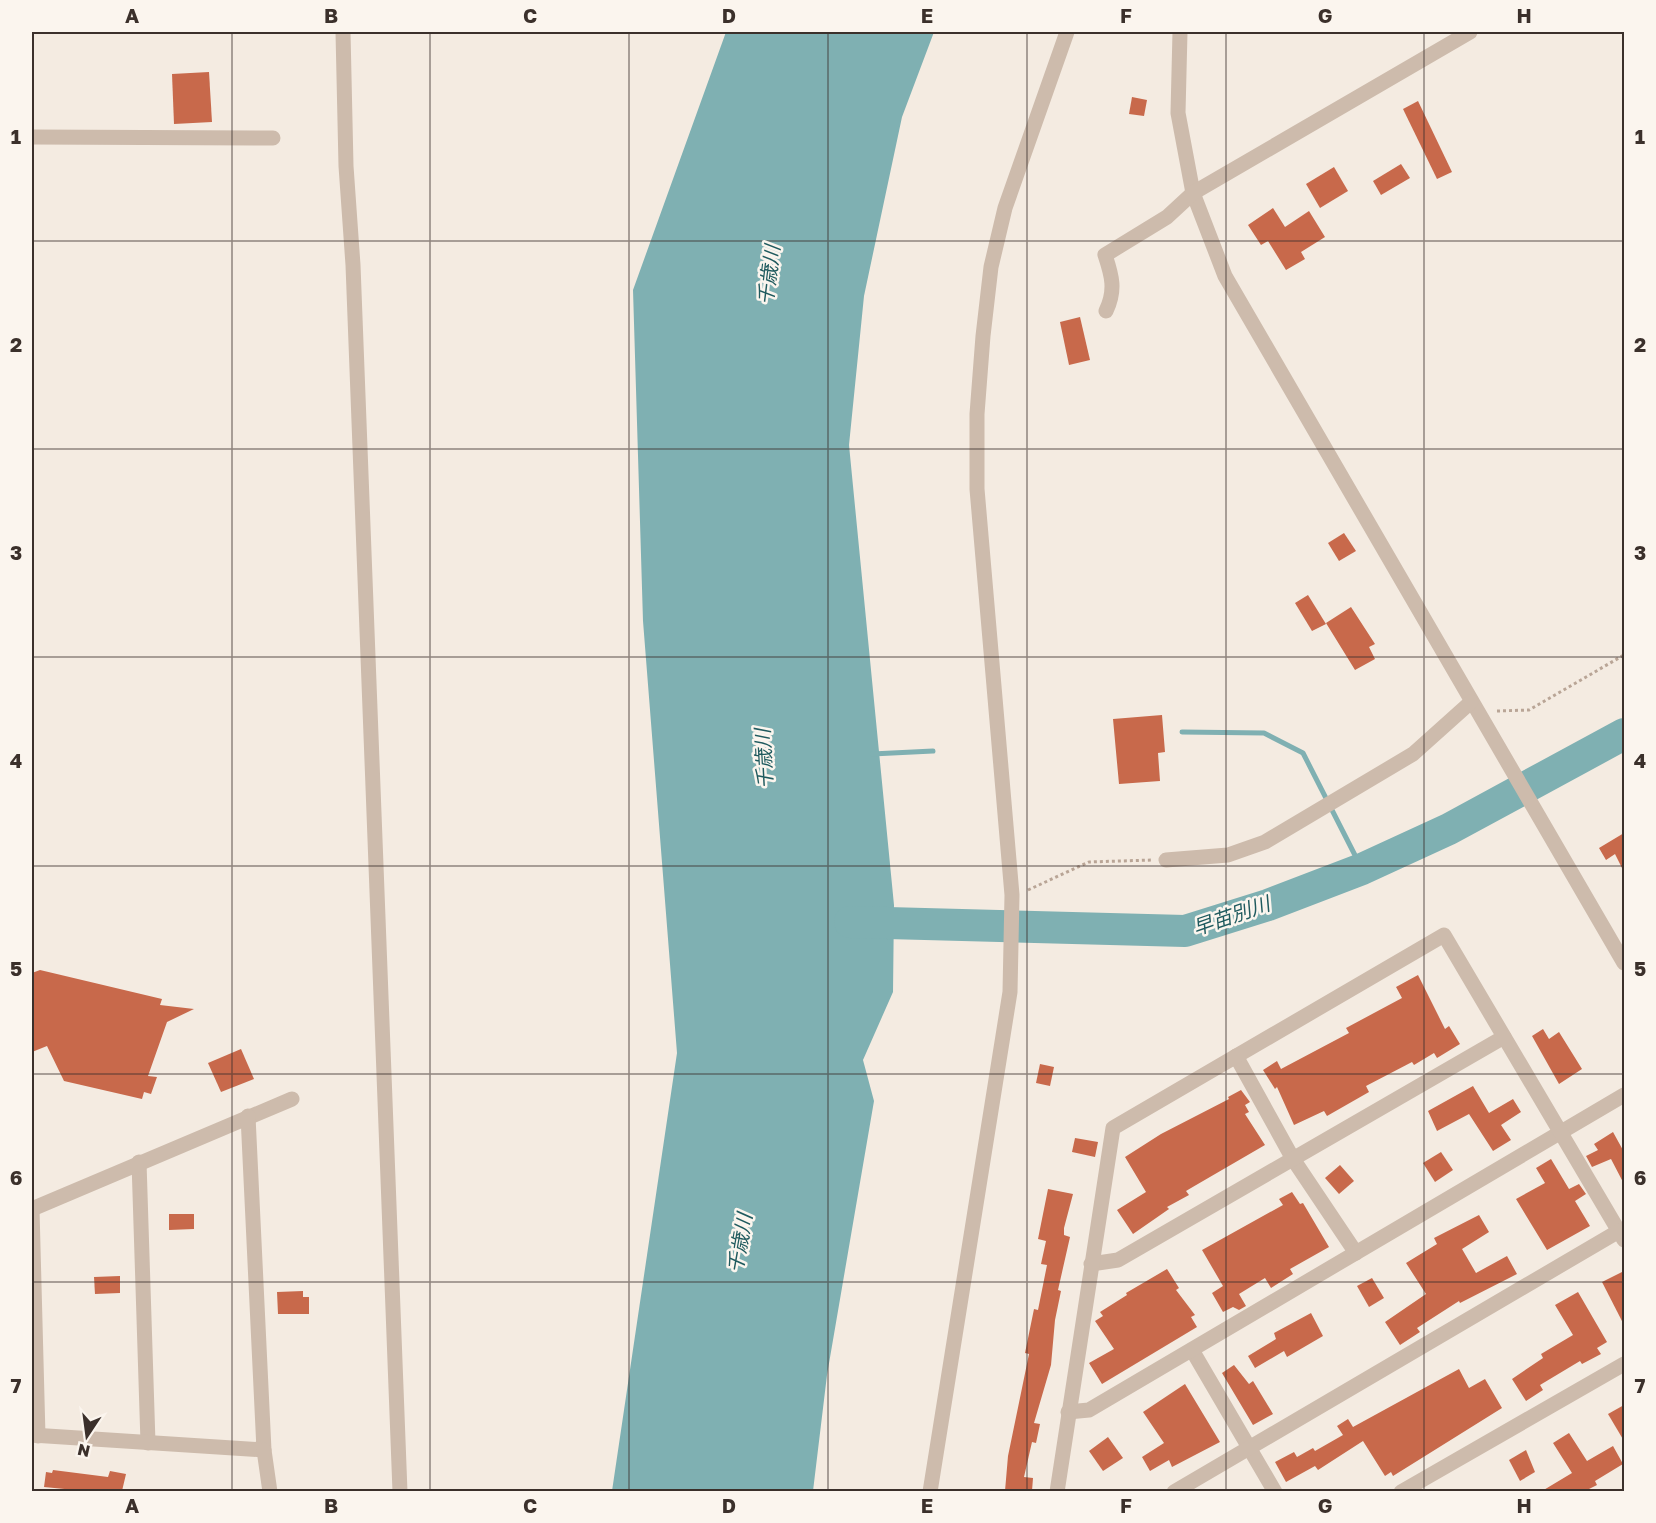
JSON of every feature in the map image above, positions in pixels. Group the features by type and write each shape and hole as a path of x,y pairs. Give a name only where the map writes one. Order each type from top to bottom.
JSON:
{"street":[{"path":"343,32 345,166 353,265 400,1491"},
{"path":"930,1491 1010,992 1012,895 977,489 977,414 991,267 1005,208 1067,32"},
{"path":"1180,32 1178,112 1193,193 1225,276 1476,712 1624,963"},
{"path":"1106,311 1113,295 1112,278 1105,255 1167,217 1193,193 1470,32"},
{"path":"32,137 273,138"},
{"path":"1166,860 1228,855 1265,842 1413,754 1476,712"},
{"path":"1057,1491 1090,1264 1113,1128 1443,935 1622,1236 1248,1446 1174,1491"},
{"path":"1090,1264 1118,1260 1504,1037"},
{"path":"1236,1056 1293,1159 1356,1253"},
{"path":"1068,1412 1089,1410 1624,1095"},
{"path":"264,1450 35,1436 32,1209 292,1099"},
{"path":"248,1116 264,1450 270,1491"},
{"path":"140,1162 148,1443"},
{"path":"1192,1350 1275,1491"},
{"path":"1401,1491 1624,1364"}],"path":[{"path":"1476,712 1528,710 1624,655"},
{"path":"1012,895 1037,888 1089,862 1166,860"}],"water":[{"name":"千歳川","path":"726,32 934,32 902,117 864,296 849,445 894,905 893,992 863,1060 874,1101 827,1375 813,1491 612,1491 677,1053 643,621 633,290"}],"building":[{"path":"209,72 212,122 174,124 172,74"},
{"path":"1132,97 1147,100 1144,116 1129,114"},
{"path":"1418,101 1452,172 1437,179 1403,109"},
{"path":"1401,164 1410,178 1381,195 1373,181"},
{"path":"1334,167 1348,191 1320,208 1306,184"},
{"path":"1273,208 1285,227 1309,211 1325,237 1301,252 1305,259 1286,270 1268,241 1261,245 1248,225"},
{"path":"1080,317 1090,360 1069,365 1060,322"},
{"path":"1344,533 1356,551 1339,561 1328,543"},
{"path":"1308,595 1326,624 1312,631 1295,603"},
{"path":"1351,607 1375,644 1369,647 1375,659 1355,670 1326,623"},
{"path":"1162,715 1165,752 1158,753 1160,781 1119,784 1113,719"},
{"path":"1624,833 1624,872 1615,854 1606,860 1599,848"},
{"path":"40,970 162,999 160,1005 194,1009 167,1022 148,1076 157,1077 151,1094 144,1092 142,1099 64,1081 47,1046 32,1052 32,973"},
{"path":"1418,975 1445,1029 1449,1026 1460,1044 1437,1058 1434,1053 1414,1065 1412,1062 1366,1086 1369,1092 1327,1116 1324,1111 1294,1125 1277,1087 1275,1089 1263,1070 1277,1061 1281,1069 1349,1033 1346,1028 1402,998 1396,987"},
{"path":"1543,1029 1549,1039 1559,1032 1582,1069 1559,1084 1532,1036"},
{"path":"241,1049 254,1079 221,1092 208,1063"},
{"path":"1040,1064 1054,1067 1050,1086 1036,1083"},
{"path":"1473,1086 1489,1113 1513,1099 1521,1112 1501,1125 1511,1140 1493,1151 1469,1114 1437,1131 1428,1111"},
{"path":"1241,1090 1250,1102 1245,1105 1249,1112 1245,1114 1265,1145 1186,1191 1189,1195 1167,1207 1169,1209 1133,1234 1117,1210 1146,1192 1125,1157 1161,1134 1229,1099 1228,1097"},
{"path":"1613,1132 1624,1152 1624,1184 1611,1159 1592,1167 1586,1156 1598,1150 1594,1144"},
{"path":"1075,1138 1098,1142 1095,1157 1072,1152"},
{"path":"1441,1152 1453,1170 1435,1182 1423,1163"},
{"path":"1551,1159 1569,1189 1579,1184 1586,1194 1575,1201 1590,1226 1547,1250 1516,1199 1545,1183 1536,1168"},
{"path":"1340,1165 1354,1181 1339,1194 1325,1178"},
{"path":"1048,1189 1073,1194 1064,1228 1064,1235 1070,1237 1058,1290 1061,1291 1055,1320 1051,1365 1034,1423 1040,1424 1036,1443 1032,1442 1024,1477 1033,1478 1032,1491 1005,1491 1008,1456 1029,1354 1025,1353 1034,1309 1038,1310 1047,1265 1041,1264 1046,1241 1038,1239"},
{"path":"1292,1192 1300,1204 1303,1203 1329,1247 1290,1269 1293,1274 1271,1288 1265,1278 1239,1294 1246,1306 1239,1310 1233,1307 1223,1312 1212,1293 1223,1286 1202,1250 1283,1205 1279,1199"},
{"path":"169,1214 194,1214 194,1229 169,1230"},
{"path":"1479,1215 1489,1232 1462,1249 1476,1273 1507,1256 1517,1274 1460,1303 1459,1301 1417,1328 1420,1332 1400,1345 1385,1322 1426,1294 1406,1263 1437,1244 1434,1238"},
{"path":"1167,1269 1179,1288 1176,1290 1195,1315 1191,1317 1197,1327 1102,1384 1089,1363 1114,1349 1095,1321 1103,1316 1100,1312 1127,1295 1126,1293"},
{"path":"1624,1271 1624,1325 1602,1282"},
{"path":"120,1276 120,1293 95,1294 94,1277"},
{"path":"1372,1278 1384,1298 1369,1307 1357,1286"},
{"path":"303,1291 303,1297 309,1297 309,1314 278,1314 277,1292"},
{"path":"1578,1292 1607,1342 1597,1348 1601,1354 1582,1364 1580,1361 1540,1385 1543,1390 1526,1401 1512,1379 1543,1358 1541,1354 1573,1335 1555,1305"},
{"path":"1311,1313 1323,1336 1287,1357 1284,1351 1255,1368 1248,1356 1276,1339 1274,1333"},
{"path":"1234,1365 1249,1384 1253,1381 1273,1414 1253,1425 1222,1373"},
{"path":"1459,1369 1469,1388 1485,1379 1502,1408 1393,1476 1391,1472 1385,1476 1363,1441 1318,1470 1315,1466 1286,1482 1275,1462 1294,1452 1297,1457 1313,1448 1315,1451 1343,1435 1337,1426 1348,1419 1353,1427"},
{"path":"1185,1384 1220,1442 1172,1467 1169,1460 1150,1471 1142,1457 1164,1443 1143,1412"},
{"path":"1624,1405 1624,1441 1608,1414"},
{"path":"1569,1433 1587,1461 1613,1446 1623,1464 1595,1481 1597,1485 1585,1491 1542,1491 1572,1473 1553,1443"},
{"path":"1108,1437 1123,1458 1103,1471 1089,1451"},
{"path":"1526,1450 1535,1472 1520,1481 1509,1460"},
{"path":"53,1470 108,1477 110,1471 126,1474 122,1491 85,1491 44,1487 46,1472 52,1473"}],"waterway":[{"path":"1182,732 1264,733 1303,753 1362,869"},
{"name":"早苗別川","path":"850,922 1185,931 1268,905 1362,869 1449,829 1624,734"},
{"path":"872,754 933,751"}]}
